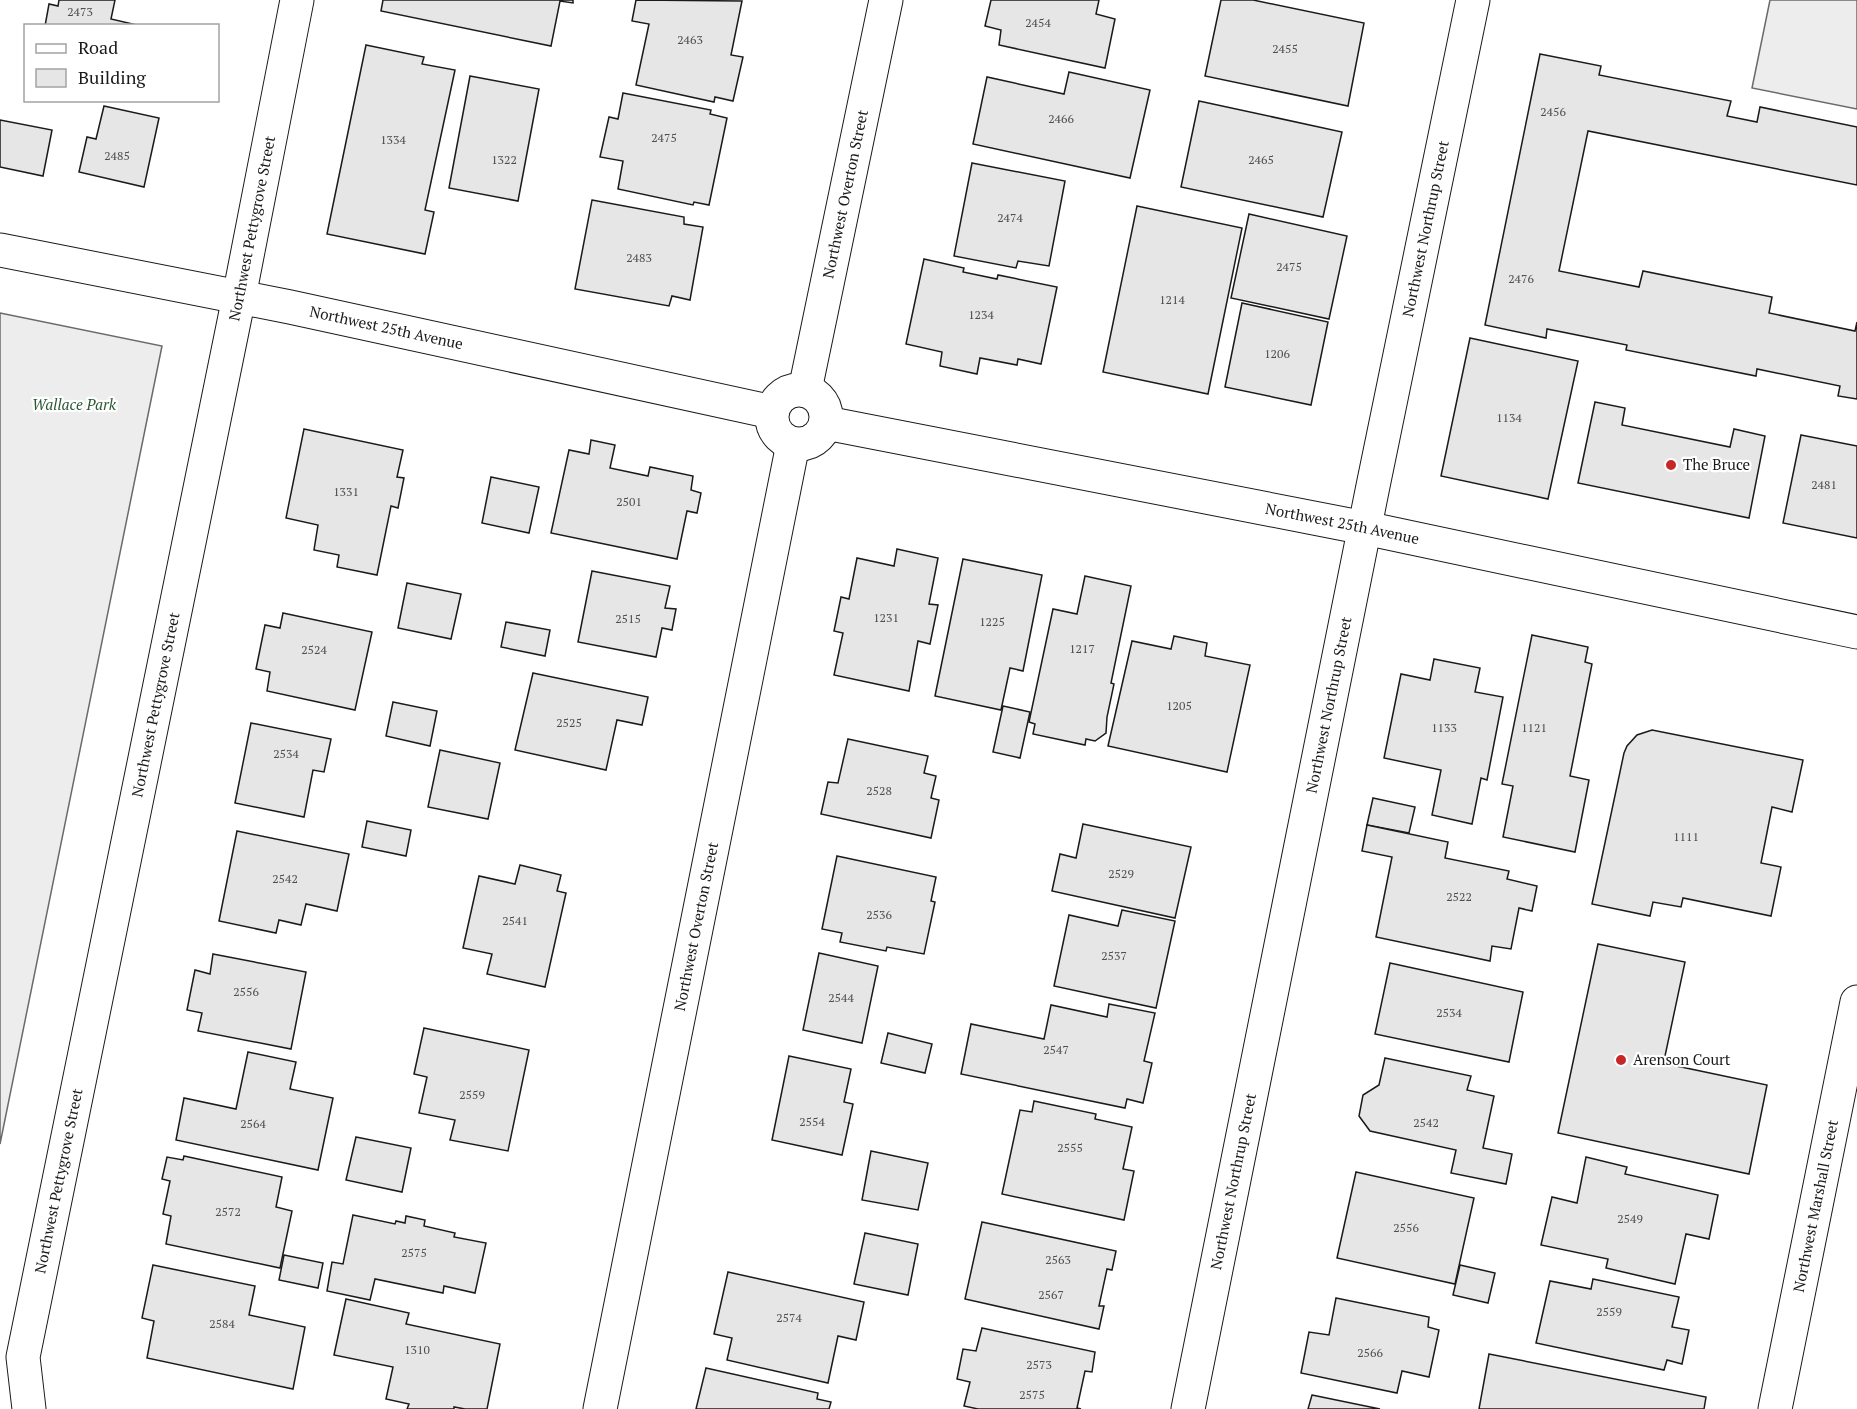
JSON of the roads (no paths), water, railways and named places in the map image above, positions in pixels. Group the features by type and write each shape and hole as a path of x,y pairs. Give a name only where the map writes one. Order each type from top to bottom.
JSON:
{"street":[{"name":"Northwest Pettygrove Street","path":"29,1409 23,1357 239,297 297,0"},
{"name":"Northwest Overton Street","path":"805,390 886,0"},
{"name":"Northwest Northrup Street","path":"1188,1409 1473,0"},
{"name":"Northwest 25th Avenue","path":"0,250 239,297 772,412"},
{"path":"794,390 805,390 821,399 826,411 826,423 817,439 805,444 793,444 778,435 773,424 772,412 776,401 784,394 794,390"},
{"name":"Northwest 25th Avenue","path":"826,423 1365,528 1857,632"},
{"name":"Northwest Overton Street","path":"600,1409 793,444"},
{"name":"Northwest Marshall Street","path":"1775,1409 1857,1002"}],"place":[{"name":"The Bruce","path":"1671,465"},
{"name":"Arenson Court","path":"1621,1060"}],"park label":[{"name":"Wallace Park","path":"74,405"}]}
